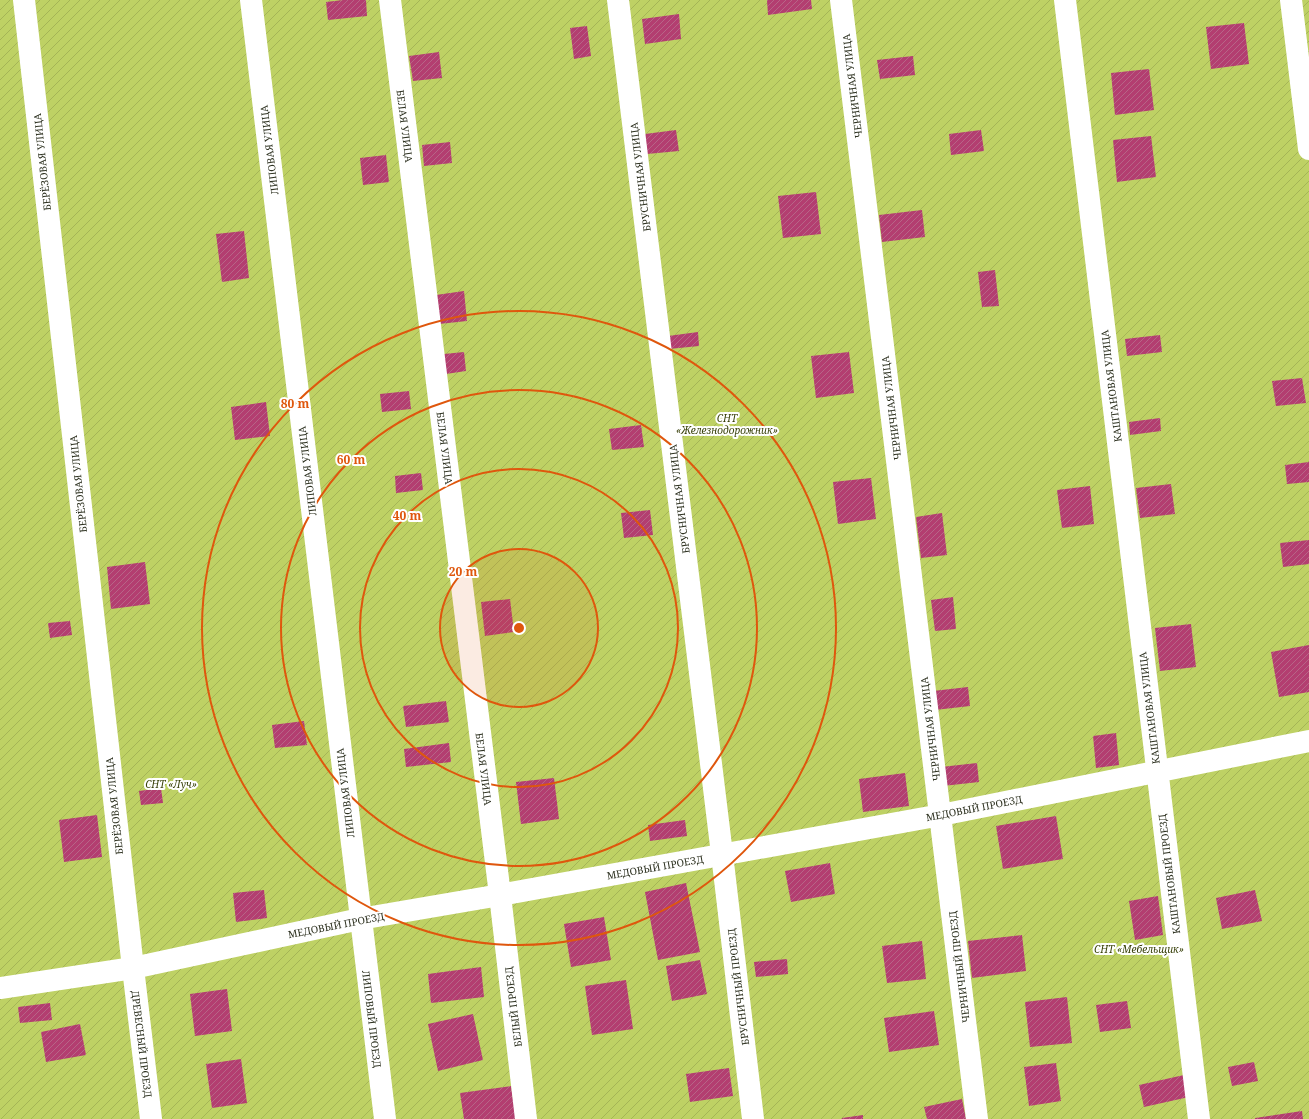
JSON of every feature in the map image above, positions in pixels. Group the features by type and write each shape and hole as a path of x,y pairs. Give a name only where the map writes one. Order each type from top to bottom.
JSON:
{"street":[{"name":"БЕРЁЗОВАЯ УЛИЦА","path":"24,0 132,968"},
{"name":"ЛИПОВАЯ УЛИЦА","path":"251,0 360,919"},
{"name":"БЕЛАЯ УЛИЦА","path":"390,0 500,895"},
{"name":"БРУСНИЧНАЯ УЛИЦА","path":"618,0 722,854"},
{"name":"ЧЕРНИЧНАЯ УЛИЦА","path":"842,0 941,815"},
{"name":"КАШТАНОВАЯ УЛИЦА","path":"1065,0 1157,772"},
{"path":"1290,0 1309,149"},
{"name":"МЕДОВЫЙ ПРОЕЗД","path":"0,988 132,968 360,919 941,815 1309,741"},
{"name":"КАШТАНОВЫЙ ПРОЕЗД","path":"1157,772 1199,1119"},
{"name":"ЧЕРНИЧНЫЙ ПРОЕЗД","path":"941,815 977,1119"},
{"name":"БРУСНИЧНЫЙ ПРОЕЗД","path":"722,854 753,1119"},
{"name":"БЕЛЫЙ ПРОЕЗД","path":"500,895 526,1119"},
{"name":"ЛИПОВЫЙ ПРОЕЗД","path":"360,919 385,1119"},
{"name":"ДРЕВЕСНЫЙ ПРОЕЗД","path":"132,968 151,1119"}],"green space":[{"path":"0,0 1309,0 1309,1119 0,1119"}],"building":[{"path":"366,0 367,16 328,20 326,2"},
{"path":"767,0 811,0 812,9 768,15"},
{"path":"679,14 681,39 645,44 642,19"},
{"path":"1244,23 1249,64 1211,69 1206,27"},
{"path":"587,26 591,56 574,59 570,28"},
{"path":"439,52 442,78 413,81 409,56"},
{"path":"913,56 915,75 880,79 877,60"},
{"path":"1149,69 1154,110 1115,115 1111,73"},
{"path":"676,130 679,151 647,154 645,134"},
{"path":"981,130 984,151 951,155 949,134"},
{"path":"1151,136 1156,177 1117,182 1113,140"},
{"path":"450,142 452,163 424,166 422,145"},
{"path":"386,155 389,182 363,185 360,158"},
{"path":"816,192 821,234 783,238 778,196"},
{"path":"922,210 925,237 882,242 879,215"},
{"path":"244,231 249,278 222,282 216,234"},
{"path":"995,270 999,306 982,307 978,272"},
{"path":"464,291 467,321 439,324 436,295"},
{"path":"698,332 699,346 669,349 668,336"},
{"path":"1160,335 1162,352 1127,356 1125,339"},
{"path":"464,352 466,371 446,374 444,354"},
{"path":"849,352 854,393 816,398 811,356"},
{"path":"1302,378 1306,403 1276,406 1272,381"},
{"path":"409,391 411,409 382,412 380,394"},
{"path":"266,402 270,436 235,440 231,407"},
{"path":"1160,418 1161,431 1130,435 1129,422"},
{"path":"641,425 644,447 612,450 609,429"},
{"path":"1309,462 1309,482 1287,484 1285,465"},
{"path":"421,473 423,490 396,493 395,476"},
{"path":"871,478 876,519 838,524 833,482"},
{"path":"1171,484 1175,514 1140,518 1136,488"},
{"path":"1090,486 1094,524 1062,528 1057,490"},
{"path":"650,510 653,535 624,538 621,513"},
{"path":"942,513 947,555 921,558 916,517"},
{"path":"1309,540 1309,564 1283,567 1280,543"},
{"path":"145,562 150,604 111,609 107,567"},
{"path":"953,597 956,629 935,631 931,600"},
{"path":"510,599 514,632 485,636 481,602"},
{"path":"70,621 72,635 50,638 48,623"},
{"path":"1191,624 1196,667 1160,671 1155,628"},
{"path":"1309,645 1309,692 1279,697 1271,652"},
{"path":"968,687 970,706 935,710 933,691"},
{"path":"446,701 449,722 406,727 403,706"},
{"path":"304,721 307,745 275,748 272,725"},
{"path":"1116,733 1119,765 1096,768 1093,736"},
{"path":"449,743 451,762 406,767 404,749"},
{"path":"977,763 979,782 943,786 941,767"},
{"path":"905,773 909,806 863,812 859,779"},
{"path":"554,778 559,819 521,824 516,782"},
{"path":"161,788 163,803 141,805 139,791"},
{"path":"97,815 102,857 64,862 59,820"},
{"path":"1056,816 1063,859 1003,869 996,826"},
{"path":"685,820 687,836 650,841 648,825"},
{"path":"830,863 835,894 791,902 785,871"},
{"path":"686,883 700,952 658,960 645,892"},
{"path":"264,890 267,918 236,922 233,893"},
{"path":"1255,890 1262,921 1222,929 1216,898"},
{"path":"1158,896 1163,935 1135,940 1129,901"},
{"path":"604,917 611,960 571,967 564,924"},
{"path":"1022,935 1026,971 972,978 968,941"},
{"path":"922,941 926,979 887,983 882,946"},
{"path":"787,959 788,974 756,977 754,962"},
{"path":"700,960 707,994 672,1001 666,966"},
{"path":"481,967 484,997 431,1003 428,974"},
{"path":"626,980 633,1029 592,1035 585,986"},
{"path":"227,989 232,1031 195,1036 190,994"},
{"path":"1067,997 1072,1043 1030,1047 1025,1002"},
{"path":"1127,1001 1131,1028 1100,1032 1096,1005"},
{"path":"50,1003 52,1020 20,1023 18,1007"},
{"path":"934,1011 939,1045 889,1052 884,1018"},
{"path":"473,1014 483,1060 438,1071 428,1024"},
{"path":"80,1024 86,1055 46,1062 41,1032"},
{"path":"241,1059 247,1103 212,1108 206,1064"},
{"path":"1254,1062 1258,1081 1232,1086 1228,1067"},
{"path":"1056,1063 1061,1101 1029,1106 1024,1067"},
{"path":"729,1068 733,1096 690,1102 686,1074"},
{"path":"1184,1075 1189,1097 1144,1107 1139,1085"},
{"path":"511,1086 516,1119 464,1119 460,1093"},
{"path":"962,1099 966,1119 927,1119 924,1107"},
{"path":"1302,1111 1303,1119 1255,1119 1255,1118"},
{"path":"863,1115 863,1119 842,1119 842,1118"}],"park label":[{"name":"СНТ «Железнодорожник»","path":"727,424"},
{"name":"СНТ «Луч»","path":"171,784"},
{"name":"СНТ «Мебельщик»","path":"1139,949"}]}
